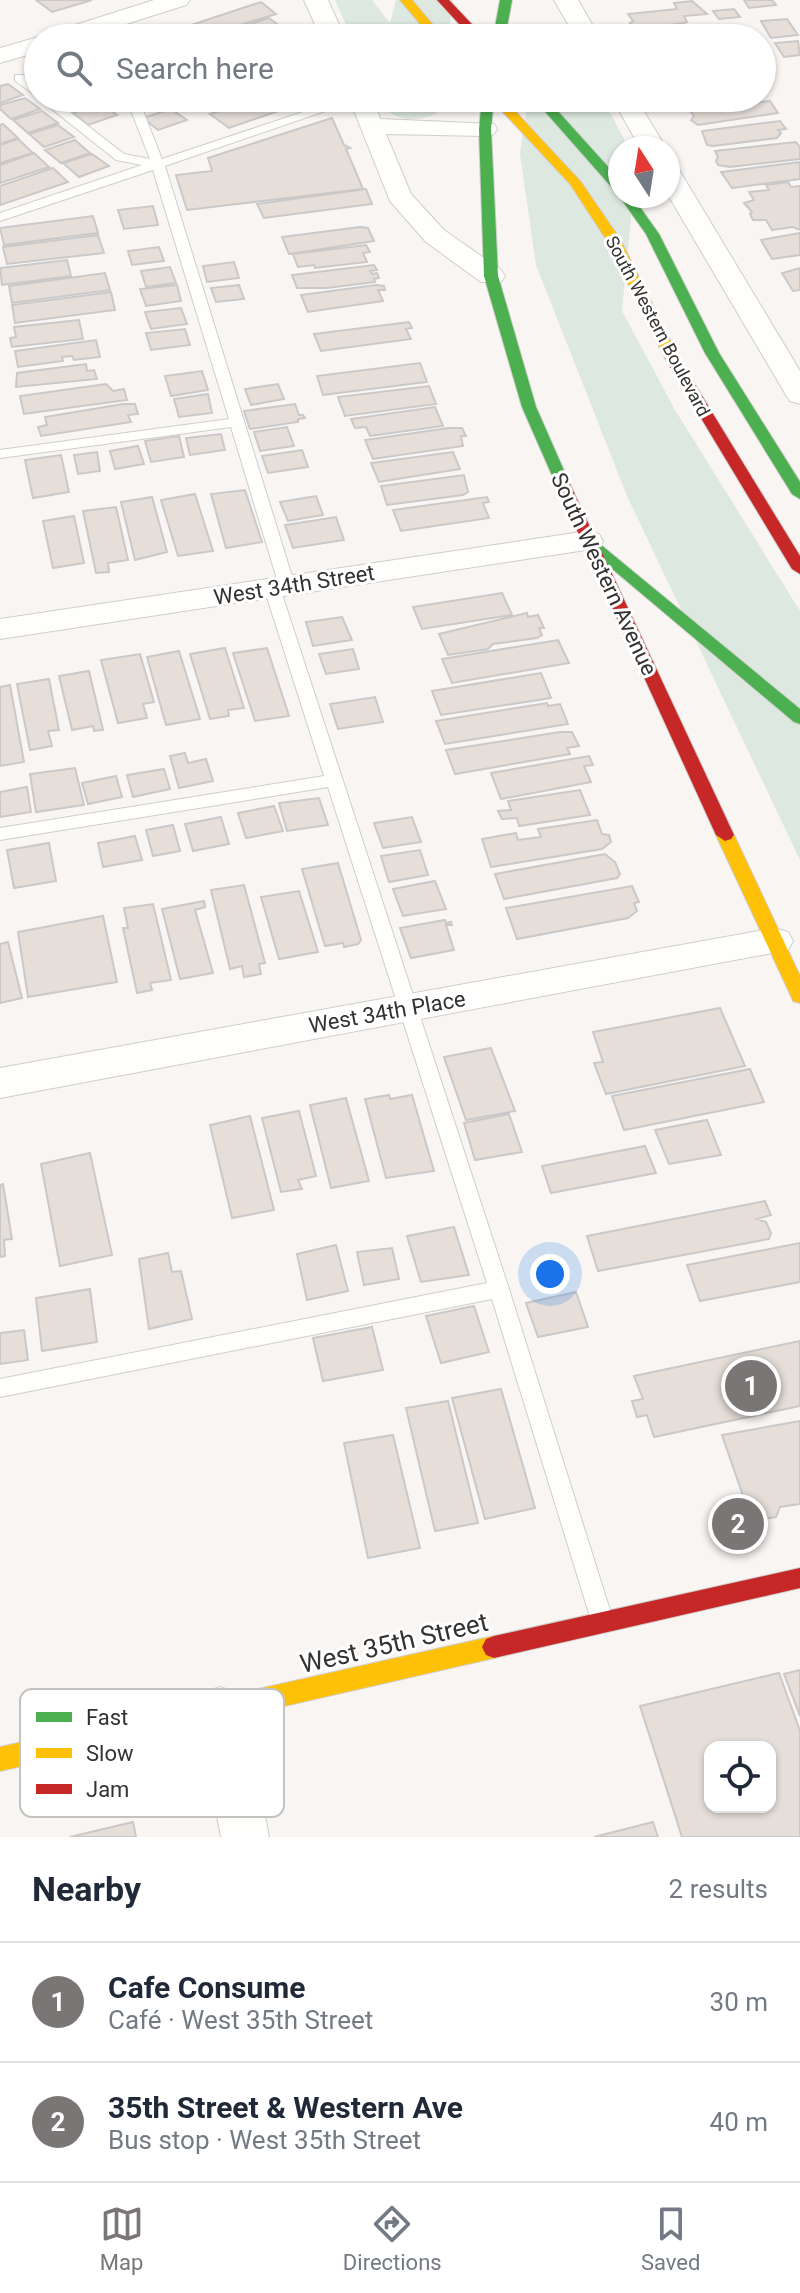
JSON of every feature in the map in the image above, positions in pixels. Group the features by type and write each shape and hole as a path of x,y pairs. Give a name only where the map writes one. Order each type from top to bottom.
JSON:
{"main road":[{"path":"406,0 426,24"},
{"path":"502,24 506,0"},
{"path":"447,5 465,24"},
{"name":"South Western Avenue","path":"487,112 491,276 529,407 588,541 800,996"},
{"name":"South Western Boulevard","path":"510,112 575,182 613,239 672,358 800,569"},
{"path":"553,112 608,174"},
{"name":"South Western Boulevard","path":"634,208 652,234 712,353 800,494"},
{"path":"588,541 800,718"},
{"name":"West 35th Street","path":"284,1695 800,1578"},
{"name":"West 35th Street","path":"0,1759 20,1754"}],"street":[{"path":"102,24 178,0"},
{"path":"316,0 327,24"},
{"path":"566,0 580,24"},
{"path":"0,56 24,48"},
{"path":"364,112 399,196 435,236 491,276"},
{"path":"632,112 646,136"},
{"path":"370,126 485,129"},
{"path":"680,193 800,395"},
{"name":"West 34th Street","path":"0,629 588,541"},
{"name":"West 34th Place","path":"0,1083 775,941"},
{"path":"241,1817 245,1837"}],"lane":[{"path":"19,78 24,82"},
{"path":"62,112 120,157 158,164"},
{"path":"138,112 158,164 236,422 279,587 335,780 499,1289 602,1623"},
{"path":"0,217 316,112"},
{"path":"0,454 236,422"},
{"path":"0,834 335,780"},
{"path":"0,1388 499,1289"}],"shaded area":[{"path":"335,0 372,0 390,23 396,0 453,0 450,24 346,24"},
{"path":"389,112 436,112 419,119"},
{"path":"526,112 610,112 623,136 608,136 608,208 632,208 622,311 675,410 800,611 800,860 627,496 536,265 520,154"}],"building":[{"path":"36,0 92,0 52,12"},
{"path":"744,0 772,0 776,5 749,8"},
{"path":"692,1 707,14 684,16 687,22 676,24 630,23 633,21 628,14 677,9 674,3"},
{"path":"261,2 276,14 244,24 194,24"},
{"path":"734,9 740,17 719,19 713,11"},
{"path":"269,18 277,24 251,24"},
{"path":"787,19 798,35 776,37 776,24 763,24 761,21"},
{"path":"798,41 800,55 784,57 776,43"},
{"path":"8,84 23,95 0,103 0,86"},
{"path":"24,98 24,112 31,112 11,119 0,109 0,105"},
{"path":"776,110 778,113 698,125 691,120 694,116 691,112"},
{"path":"43,112 58,123 28,133 13,120"},
{"path":"113,112 117,115 88,125 73,113"},
{"path":"162,112 175,112 187,120 158,130 143,118"},
{"path":"216,112 275,112 229,128 210,114"},
{"path":"332,118 344,145 350,148 346,149 363,189 187,210 176,175 212,171 208,158"},
{"path":"780,121 786,129 778,130 781,133 777,138 713,146 707,145 702,131"},
{"path":"3,124 18,138 0,144 0,125"},
{"path":"58,125 74,137 44,147 29,134"},
{"path":"18,139 33,153 0,163 0,145"},
{"path":"75,140 90,153 61,163 45,150"},
{"path":"796,142 800,147 800,159 730,167 718,165 716,161 715,151"},
{"path":"34,153 49,167 0,183 0,165"},
{"path":"92,154 109,166 79,177 63,163"},
{"path":"800,162 800,179 732,188 721,172"},
{"path":"53,168 68,182 0,205 0,186"},
{"path":"788,182 791,187 800,186 800,230 793,227 772,230 766,220 753,220 752,212 744,203 754,200 749,192 769,190 766,185"},
{"path":"366,189 372,204 264,218 257,204"},
{"path":"153,206 158,225 124,229 118,210"},
{"path":"93,216 98,233 4,245 0,228"},
{"path":"368,228 374,241 289,254 282,237"},
{"path":"800,233 800,255 772,259 761,240"},
{"path":"98,235 104,253 7,264 3,247"},
{"path":"366,245 370,252 363,253 367,262 298,267 293,254"},
{"path":"159,247 164,261 132,265 128,251"},
{"path":"67,260 71,276 2,285 0,268"},
{"path":"234,262 239,278 207,282 203,266"},
{"path":"374,265 377,270 370,271 377,273 379,278 374,279 375,282 327,288 297,288 292,275"},
{"path":"170,267 176,283 146,287 141,271"},
{"path":"800,268 800,290 793,291 782,273"},
{"path":"105,273 110,290 12,303 9,286"},
{"path":"177,285 181,301 146,306 140,289"},
{"path":"239,285 244,299 216,302 211,288"},
{"path":"384,286 385,290 378,290 383,301 308,312 301,295"},
{"path":"111,292 115,310 15,323 12,305"},
{"path":"181,308 187,324 151,329 145,312"},
{"path":"79,320 83,339 12,347 10,338 16,337 14,327"},
{"path":"409,322 412,328 406,329 411,339 321,351 314,334"},
{"path":"185,329 190,345 151,350 146,333"},
{"path":"96,340 100,357 74,360 72,356 62,357 63,361 18,367 15,351"},
{"path":"420,363 427,382 323,395 317,376"},
{"path":"86,364 87,371 94,370 97,379 16,387 17,373"},
{"path":"202,371 208,390 171,396 165,376"},
{"path":"106,384 113,391 124,389 127,400 24,414 20,396"},
{"path":"278,384 284,399 251,405 245,389"},
{"path":"429,386 436,404 345,416 338,397"},
{"path":"208,394 212,413 179,417 174,399"},
{"path":"135,404 138,414 128,415 131,422 41,436 38,427 47,425 45,417"},
{"path":"295,404 299,415 305,418 298,419 298,422 250,429 244,411"},
{"path":"435,407 443,426 370,436 366,427 355,428 351,419"},
{"path":"287,427 294,446 260,451 254,432"},
{"path":"462,428 466,436 461,436 463,446 373,459 365,440"},
{"path":"221,434 225,450 190,455 186,438"},
{"path":"179,436 184,457 151,462 145,441"},
{"path":"138,446 144,464 115,469 110,451"},
{"path":"302,450 308,467 268,473 262,456"},
{"path":"97,452 100,471 78,474 74,455"},
{"path":"453,452 460,469 379,482 371,463"},
{"path":"61,455 69,492 33,498 25,460"},
{"path":"464,475 468,492 463,495 387,505 381,486"},
{"path":"245,490 262,542 226,548 211,494"},
{"path":"195,494 213,551 178,556 161,500"},
{"path":"316,496 323,515 288,521 280,502"},
{"path":"152,497 167,552 135,560 121,502"},
{"path":"487,497 489,502 483,503 489,518 401,531 393,510"},
{"path":"116,507 128,560 108,563 109,572 96,573 83,511"},
{"path":"74,516 84,563 53,568 43,521"},
{"path":"336,517 344,540 293,548 285,525"},
{"path":"502,593 512,615 422,629 413,607"},
{"path":"527,613 528,617 538,615 544,628 539,628 542,635 537,638 448,655 439,634"},
{"path":"342,617 352,640 313,646 306,622"},
{"path":"558,640 569,663 452,683 442,659"},
{"path":"225,648 244,708 228,710 229,716 210,719 190,654"},
{"path":"267,648 289,716 255,721 233,653"},
{"path":"353,649 359,669 326,674 319,654"},
{"path":"179,651 200,719 166,725 147,657"},
{"path":"140,654 154,702 143,704 147,718 118,723 101,660"},
{"path":"89,671 103,730 94,731 93,726 72,730 59,676"},
{"path":"541,673 551,698 441,715 432,691"},
{"path":"49,679 59,730 48,731 52,746 30,750 17,684"},
{"path":"10,685 24,762 0,766 0,687"},
{"path":"375,697 383,722 338,729 330,704"},
{"path":"547,703 548,706 560,704 568,724 445,744 436,721"},
{"path":"572,732 579,746 567,748 570,754 455,774 446,750"},
{"path":"185,753 188,763 206,759 213,781 179,788 170,756"},
{"path":"589,756 593,765 584,766 591,782 501,799 491,773"},
{"path":"75,768 84,805 36,812 30,774"},
{"path":"164,769 170,789 133,797 127,775"},
{"path":"116,776 122,797 88,804 82,783"},
{"path":"27,787 31,812 0,817 0,792"},
{"path":"580,790 590,815 519,826 517,818 502,819 498,811 511,810 508,801"},
{"path":"319,798 328,825 287,831 279,803"},
{"path":"274,806 283,831 246,838 238,813"},
{"path":"221,817 229,844 193,851 185,824"},
{"path":"412,817 421,842 383,848 374,823"},
{"path":"597,820 602,834 609,835 611,842 602,849 491,867 482,839 516,833 518,840 541,837 538,829"},
{"path":"173,825 180,851 153,856 146,830"},
{"path":"135,836 142,860 103,867 98,843"},
{"path":"49,843 56,881 14,888 7,850"},
{"path":"420,850 428,875 389,882 381,856"},
{"path":"605,854 615,862 620,874 617,878 504,899 495,874"},
{"path":"338,863 361,940 358,944 344,947 343,943 325,946 302,869"},
{"path":"435,881 446,909 403,916 393,889"},
{"path":"244,885 265,963 259,964 261,974 244,977 242,966 230,969 211,890"},
{"path":"632,886 639,902 634,903 637,911 628,918 517,939 506,908"},
{"path":"299,891 318,952 279,959 261,897"},
{"path":"204,901 205,907 195,910 213,973 180,979 162,909"},
{"path":"153,904 171,980 150,983 152,990 137,993 123,928 128,928 124,908"},
{"path":"103,916 117,982 28,997 18,932"},
{"path":"445,920 452,925 446,925 454,950 411,958 400,928"},
{"path":"8,942 22,998 0,1003 0,944"},
{"path":"720,1008 745,1066 606,1094 594,1063 603,1062 593,1032"},
{"path":"491,1048 515,1111 466,1120 444,1057"},
{"path":"750,1069 764,1102 624,1130 612,1096"},
{"path":"389,1095 390,1099 412,1095 434,1171 386,1178 365,1099"},
{"path":"346,1098 369,1181 331,1188 310,1105"},
{"path":"299,1111 316,1176 298,1180 302,1189 281,1192 262,1118"},
{"path":"509,1114 522,1152 475,1160 464,1123"},
{"path":"250,1116 274,1210 232,1218 210,1125"},
{"path":"707,1120 721,1155 669,1164 655,1130"},
{"path":"645,1146 656,1173 551,1193 542,1166"},
{"path":"90,1153 112,1255 60,1266 41,1164"},
{"path":"3,1184 12,1239 4,1240 5,1256 0,1257 0,1185"},
{"path":"765,1201 771,1215 757,1219 766,1222 771,1233 769,1239 598,1271 587,1236"},
{"path":"454,1227 469,1275 421,1282 407,1236"},
{"path":"800,1243 800,1282 700,1301 687,1265"},
{"path":"336,1245 348,1291 307,1300 297,1254"},
{"path":"392,1248 399,1279 364,1285 357,1252"},
{"path":"168,1253 172,1272 181,1271 192,1319 149,1329 139,1259"},
{"path":"90,1289 97,1342 42,1351 36,1298"},
{"path":"576,1292 588,1327 538,1337 526,1303"},
{"path":"474,1306 489,1352 441,1363 426,1316"},
{"path":"372,1327 383,1370 323,1381 313,1338"},
{"path":"24,1330 28,1360 0,1364 0,1333"},
{"path":"800,1341 800,1406 654,1437 647,1415 637,1417 632,1401 643,1399 634,1376"},
{"path":"501,1389 535,1508 485,1519 452,1398"},
{"path":"448,1401 478,1523 435,1531 406,1408"},
{"path":"800,1421 800,1504 780,1507 776,1517 763,1519 749,1513 722,1435"},
{"path":"393,1435 420,1548 368,1558 344,1443"},
{"path":"800,1670 800,1716 784,1674"},
{"path":"779,1673 800,1731 800,1837 682,1837 640,1706"},
{"path":"133,1822 136,1837 70,1837"},
{"path":"653,1822 658,1837 594,1837"}],"traffic: fast":[{"path":"502,24 506,0"},
{"path":"487,112 491,276 529,407 562,482"},
{"path":"552,112 608,175"},
{"path":"634,208 652,234 712,353 800,494"},
{"path":"596,548 800,718"}],"traffic: slow":[{"path":"406,0 426,24"},
{"path":"509,112 575,182 613,239 673,360"},
{"path":"725,835 800,996"},
{"path":"284,1695 494,1647"},
{"path":"0,1759 20,1754"}],"traffic: jam":[{"path":"443,0 466,24"},
{"path":"673,360 800,569"},
{"path":"562,482 725,835"},
{"path":"494,1647 800,1578"}],"place":[{"name":"Cafe Consume","path":"751,1386"},
{"name":"35th Street & Western Ave","path":"738,1524"}]}
